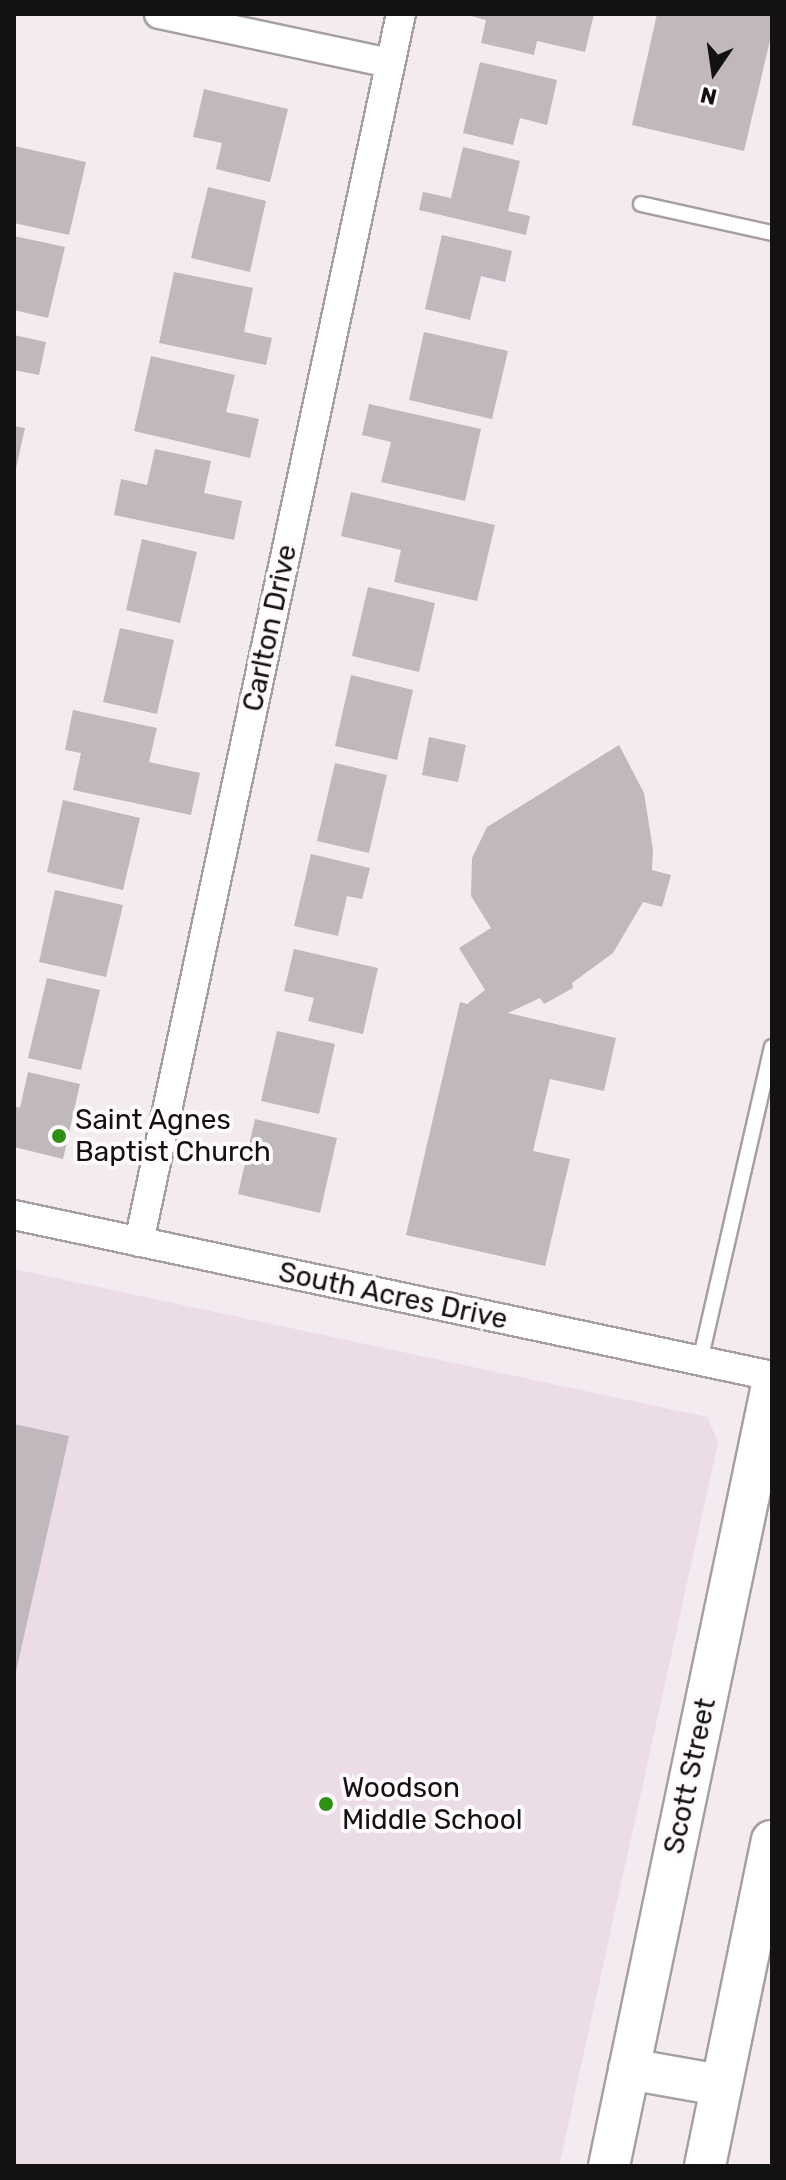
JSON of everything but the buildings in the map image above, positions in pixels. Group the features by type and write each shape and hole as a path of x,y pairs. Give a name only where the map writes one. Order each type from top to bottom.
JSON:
{"main road":[{"name":"Scott Street","path":"609,2166 772,1385"},
{"path":"705,2166 772,1841"},
{"path":"629,2069 720,2085"}],"street":[{"path":"159,14 390,63"},
{"name":"Carlton Drive","path":"139,1242 401,14"},
{"name":"South Acres Drive","path":"14,1215 772,1376"}],"lane":[{"path":"641,204 772,233"},
{"path":"700,1361 772,1047"}],"shaded area":[{"name":"Woodson Middle School","path":"14,1269 707,1417 718,1442 559,2166 14,2166"}],"place":[{"name":"Saint Agnes Baptist Church","path":"59,1136"},
{"name":"Woodson Middle School","path":"326,1804"}]}
